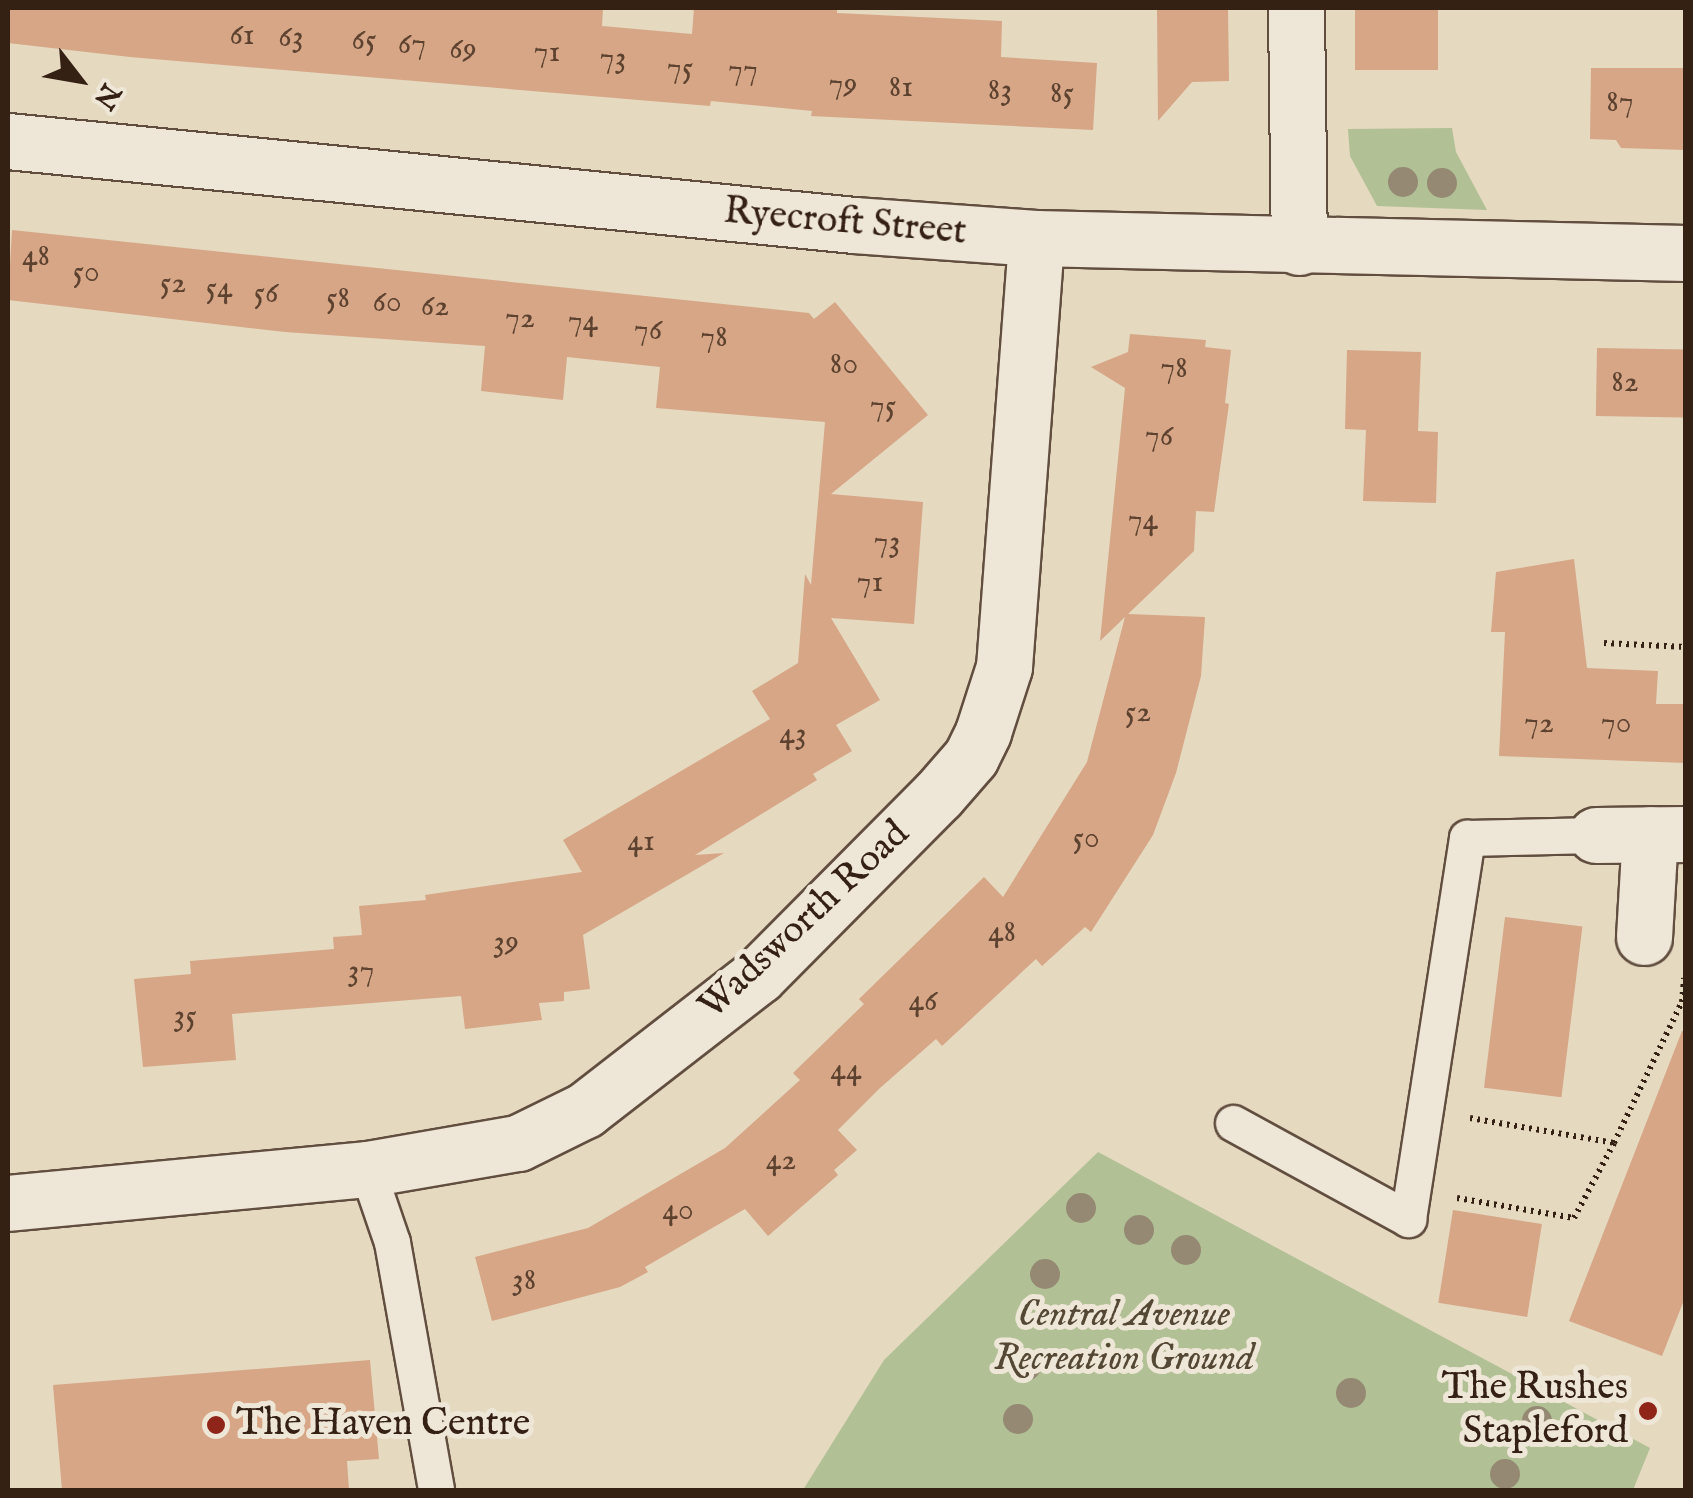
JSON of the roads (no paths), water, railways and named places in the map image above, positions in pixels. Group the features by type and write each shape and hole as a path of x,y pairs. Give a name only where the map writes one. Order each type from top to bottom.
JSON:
{"street":[{"path":"1296,8 1299,246"},
{"name":"Ryecroft Street","path":"8,141 854,226 1036,238 1686,253"},
{"name":"Wadsworth Road","path":"8,1203 368,1169 518,1143 584,1110 758,976 972,757 1004,666 1036,238"},
{"path":"1596,835 1668,834 1665,952"}],"lane":[{"path":"1233,1123 1408,1219 1467,838 1596,835"},
{"path":"368,1169 392,1242 436,1490"}],"place":[{"name":"The Rushes Stapleford","path":"1648,1411"},
{"name":"The Haven Centre","path":"216,1425"}],"park label":[{"name":"Central Avenue Recreation Ground","path":"1124,1338"}]}
